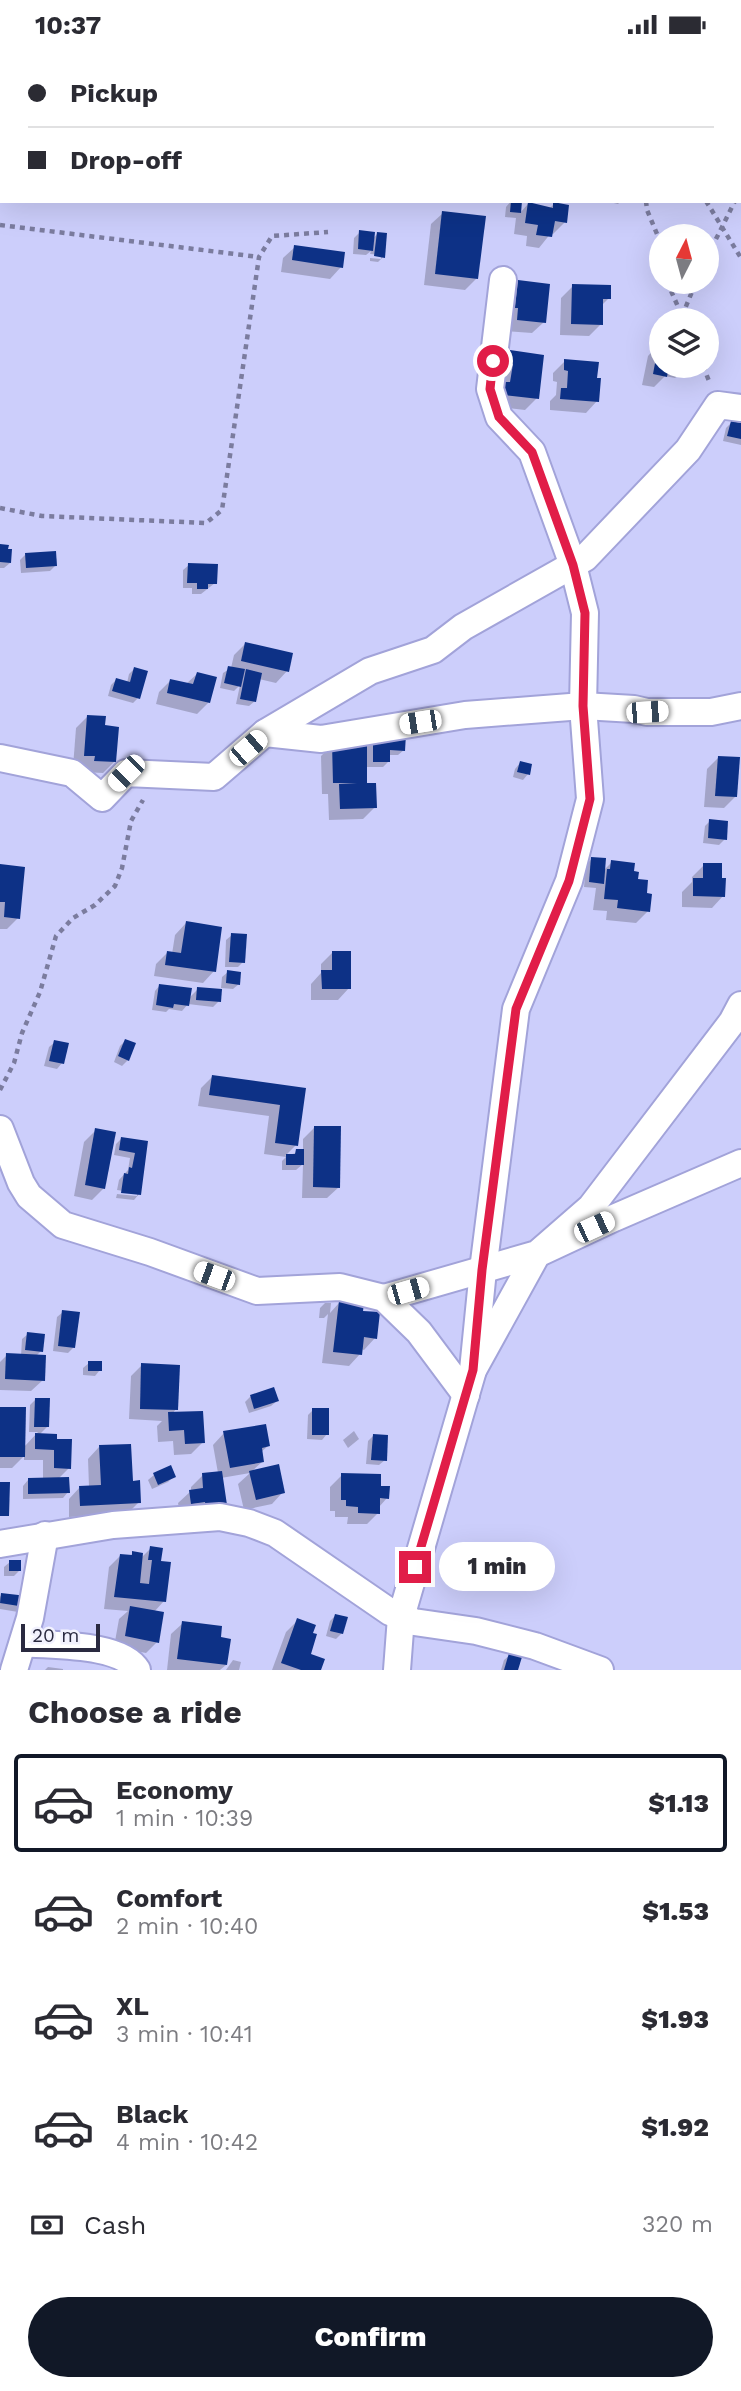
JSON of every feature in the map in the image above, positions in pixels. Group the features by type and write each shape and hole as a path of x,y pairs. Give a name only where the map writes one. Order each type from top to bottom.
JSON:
{"street":[{"path":"397,1670 401,1617 470,1383 516,1009 569,881 590,799 583,706 585,613 573,565 532,452 499,417 490,389 503,280"},
{"path":"0,758 72,773 102,798 126,773 214,777 265,733 369,671 433,650 463,627 585,558 688,450 718,405 741,408"},
{"path":"265,733 321,739 465,715 583,706 647,712 711,712 741,706"},
{"path":"470,1383 537,1254 591,1207 732,1022 741,1005"},
{"path":"0,1129 21,1184 29,1196 63,1225 150,1252 257,1291 340,1287 383,1298 470,1383"},
{"path":"383,1298 537,1254 741,1163"},
{"path":"0,1544 113,1525 220,1517 249,1523 275,1533 401,1617 414,1622 476,1631 535,1646 600,1670"},
{"path":"13,1670 30,1618 45,1535"},
{"path":"23,1643 100,1650 132,1662 137,1670"}],"path":[{"path":"646,203 653,224"},
{"path":"707,203 741,258"},
{"path":"719,234 733,203"},
{"path":"0,225 258,257"},
{"path":"0,508 42,516 206,523 222,510 258,257 272,236 328,232"},
{"path":"0,1090 14,1063 20,1039 40,992 56,936 73,918 95,905 115,885 122,868 131,821 153,774"}],"building":[{"path":"511,203 522,203 521,213 510,212"},
{"path":"528,203 553,208 553,203 569,205 567,223 555,221 552,237 536,235 538,225 525,223"},
{"path":"442,211 486,216 478,279 435,274"},
{"path":"359,230 375,232 373,251 358,249"},
{"path":"377,232 387,233 385,258 374,256"},
{"path":"294,245 345,252 343,268 292,260"},
{"path":"518,280 550,284 546,323 517,320 518,308 515,308"},
{"path":"572,284 611,285 611,299 603,299 603,325 571,324"},
{"path":"510,350 544,355 539,399 504,395 505,382 510,382 513,364 509,363"},
{"path":"564,359 599,362 599,402 560,399 561,388 567,388 568,371 564,370"},
{"path":"731,421 741,423 741,439 727,436"},
{"path":"0,544 9,545 8,549 12,549 11,563 0,562"},
{"path":"56,551 57,566 26,568 25,553"},
{"path":"188,563 218,564 217,584 208,584 208,589 197,589 197,583 187,583"},
{"path":"245,642 293,653 289,672 241,661"},
{"path":"228,666 245,669 241,687 224,683"},
{"path":"134,667 148,671 140,699 112,691 116,678 130,682"},
{"path":"246,669 262,673 256,702 240,699"},
{"path":"197,672 217,677 210,703 167,693 170,679 193,684"},
{"path":"87,715 106,716 105,725 119,727 116,762 94,761 95,756 84,756"},
{"path":"373,734 406,734 405,751 390,750 390,762 373,762"},
{"path":"367,742 367,783 376,783 377,808 340,809 339,784 357,783 333,783 332,743"},
{"path":"718,756 740,757 737,797 715,796"},
{"path":"520,761 532,764 530,775 517,772"},
{"path":"709,819 728,821 727,840 708,838"},
{"path":"591,857 606,858 604,884 589,882"},
{"path":"611,860 635,863 634,871 639,872 638,879 648,880 647,893 652,894 650,912 617,908 618,900 604,899 607,869 610,869"},
{"path":"703,863 722,863 722,878 726,878 725,897 693,896 693,878 703,878"},
{"path":"0,864 25,867 20,919 4,917 5,902 0,902"},
{"path":"186,921 222,927 216,972 165,965 167,951 181,953"},
{"path":"231,933 247,934 245,963 229,962"},
{"path":"332,951 351,951 351,989 322,989 321,970 332,970"},
{"path":"227,970 241,972 240,985 226,983"},
{"path":"159,984 192,988 189,1006 174,1004 173,1008 156,1005"},
{"path":"197,987 222,989 221,1002 196,1000"},
{"path":"125,1039 136,1043 129,1061 118,1056"},
{"path":"54,1040 69,1043 64,1064 49,1061"},
{"path":"212,1075 306,1088 298,1146 275,1143 280,1105 209,1095"},
{"path":"314,1126 341,1126 340,1188 313,1187"},
{"path":"95,1128 116,1132 105,1189 85,1185"},
{"path":"121,1137 148,1141 141,1195 121,1193 124,1173 128,1174 129,1167 132,1168 135,1153 119,1150"},
{"path":"296,1149 304,1149 304,1165 286,1165 286,1154 295,1154"},
{"path":"339,1301 364,1304 363,1311 380,1312 377,1339 364,1337 362,1355 333,1352"},
{"path":"62,1310 80,1312 75,1348 58,1346"},
{"path":"27,1332 45,1334 43,1352 25,1350"},
{"path":"6,1353 46,1355 45,1381 5,1379"},
{"path":"88,1361 102,1361 102,1371 88,1371"},
{"path":"141,1363 180,1365 178,1410 140,1409"},
{"path":"274,1387 279,1401 254,1409 250,1395"},
{"path":"35,1398 50,1398 49,1427 34,1427"},
{"path":"0,1407 26,1407 25,1457 0,1457"},
{"path":"312,1408 329,1408 329,1435 312,1435"},
{"path":"203,1411 205,1443 185,1444 184,1430 169,1431 168,1412"},
{"path":"266,1424 270,1446 262,1448 264,1462 230,1468 223,1431"},
{"path":"35,1433 57,1434 57,1439 72,1439 71,1469 54,1468 54,1450 35,1449"},
{"path":"373,1434 388,1435 387,1461 371,1460"},
{"path":"131,1444 133,1481 140,1480 141,1503 80,1506 79,1486 101,1485 99,1445"},
{"path":"279,1464 285,1493 256,1500 249,1471"},
{"path":"171,1465 176,1477 158,1485 153,1473"},
{"path":"222,1471 227,1505 206,1507 205,1502 191,1504 189,1490 203,1488 202,1473"},
{"path":"341,1473 381,1474 381,1486 390,1486 389,1499 380,1498 380,1514 358,1513 358,1507 346,1506 346,1500 341,1500"},
{"path":"69,1477 70,1493 28,1494 28,1478"},
{"path":"0,1482 10,1482 9,1516 0,1516"},
{"path":"150,1546 163,1548 161,1561 171,1562 166,1602 114,1597 120,1554 132,1555 132,1551 143,1553 140,1583 149,1584 152,1560 148,1560"},
{"path":"9,1560 21,1560 21,1571 9,1571"},
{"path":"1,1593 27,1596 25,1607 0,1603"},
{"path":"130,1606 164,1612 159,1643 125,1636"},
{"path":"335,1614 348,1617 343,1634 330,1631"},
{"path":"297,1618 316,1625 313,1633 317,1634 311,1654 325,1659 321,1670 301,1670 281,1663"},
{"path":"182,1621 222,1626 221,1637 231,1639 227,1665 177,1659"},
{"path":"509,1653 522,1657 518,1670 504,1670"}],"route":[{"path":"415,1567 473,1370 482,1270 516,1009 569,881 590,799 583,706 585,613 573,565 532,452 499,417 490,389 493,361"}]}
